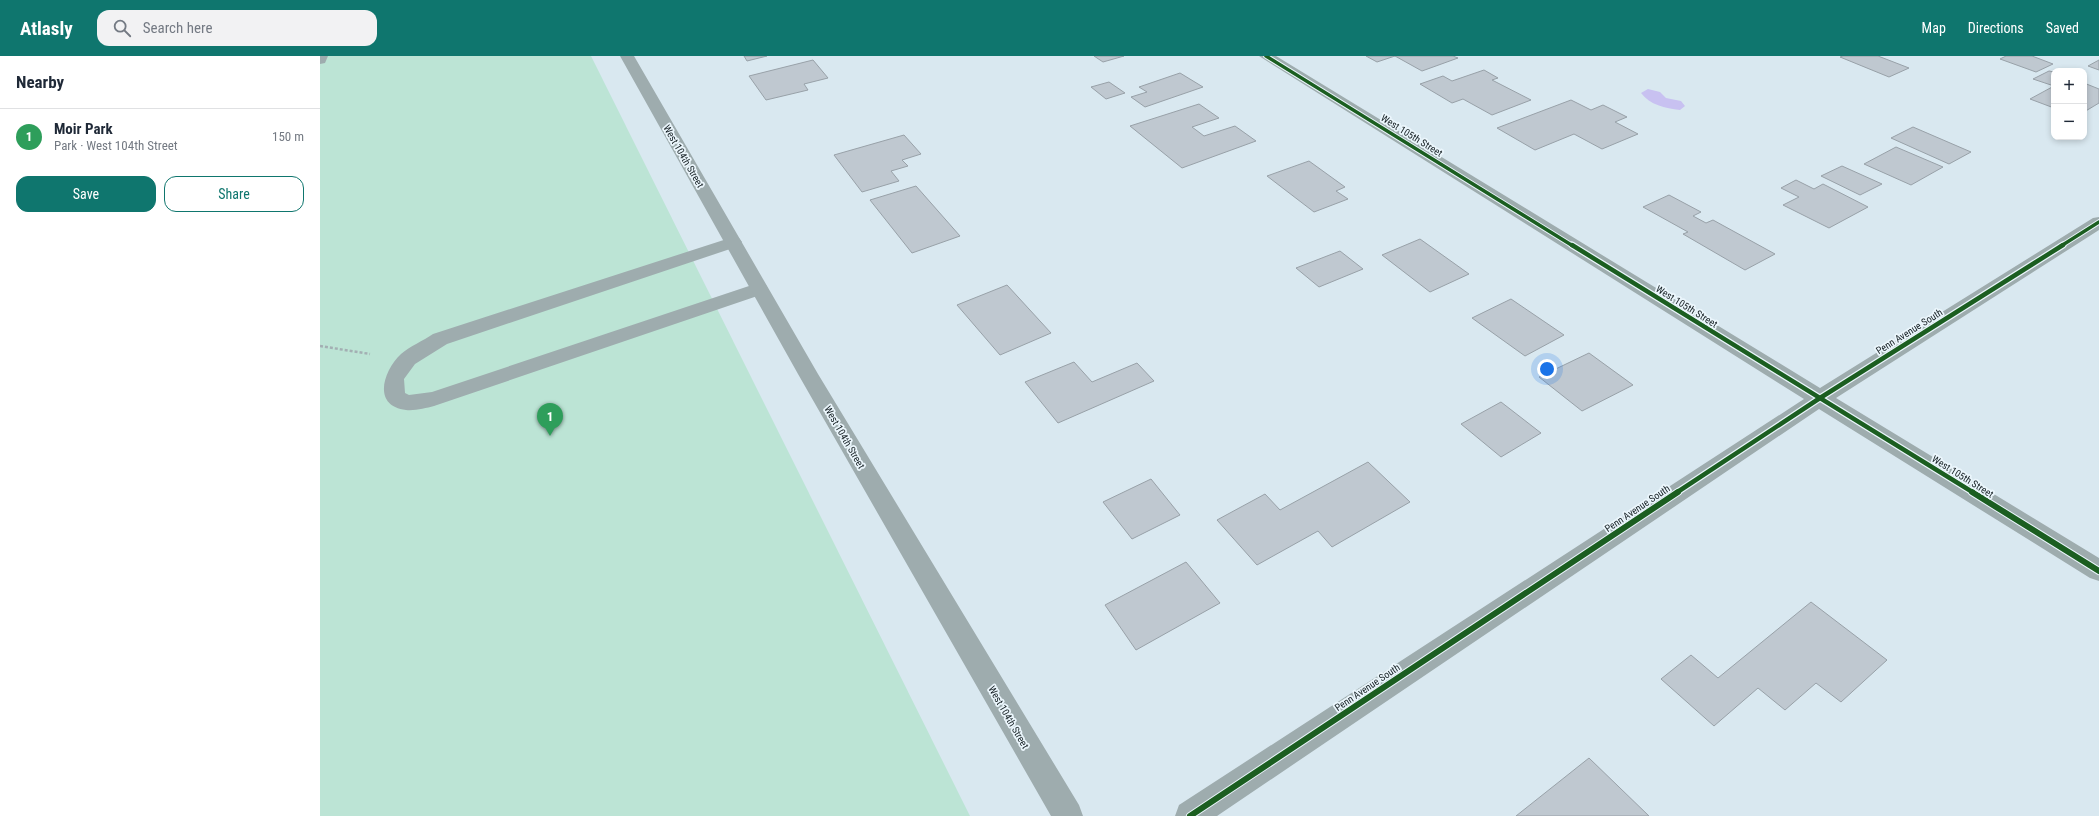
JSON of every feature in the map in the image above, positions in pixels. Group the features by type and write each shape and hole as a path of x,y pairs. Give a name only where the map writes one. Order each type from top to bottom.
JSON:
{"street":[{"path":"320,60 321,56"},
{"name":"West 104th Street","path":"627,56 759,289 1068,816"},
{"name":"West 105th Street","path":"1266,56 2099,571"},
{"name":"Penn Avenue South","path":"1190,816 1820,398 2099,222"},
{"path":"733,242 440,339 408,359 394,379 395,397 407,403 434,399 759,289"}],"path":[{"path":"320,346 408,359"}],"green space":[{"path":"320,56 591,56 970,816 320,816"}],"shaded area":[{"path":"1648,89 1660,92 1666,98 1681,101 1685,106 1680,110 1663,107 1653,103 1641,93"}],"building":[{"path":"744,56 767,56 747,61"},
{"path":"1094,56 1124,56 1103,62"},
{"path":"1366,56 1395,56 1377,62"},
{"path":"1395,56 1453,56 1458,58 1422,71"},
{"path":"1878,56 1909,68 1889,77 1840,57"},
{"path":"2006,56 2032,56 2053,64 2036,72 2000,59"},
{"path":"813,60 828,78 804,84 808,90 766,100 749,76"},
{"path":"2099,60 2099,70 2088,66"},
{"path":"1484,70 1498,78 1492,80 1531,100 1492,115 1463,99 1452,103 1420,84 1443,76 1452,81"},
{"path":"2049,71 2051,71 2051,85 2033,79"},
{"path":"1180,73 1203,87 1145,107 1131,97 1147,92 1139,87"},
{"path":"1109,82 1125,93 1106,99 1091,87"},
{"path":"2087,84 2099,89 2099,103 2087,110"},
{"path":"2051,88 2051,107 2030,99"},
{"path":"1571,100 1591,110 1603,105 1627,117 1615,122 1638,134 1602,149 1574,134 1535,150 1497,128"},
{"path":"1199,104 1219,118 1192,127 1204,136 1235,126 1256,141 1182,168 1130,126"},
{"path":"1913,127 1971,152 1949,164 1891,138"},
{"path":"904,135 921,154 902,160 908,166 891,171 899,181 862,192 834,155"},
{"path":"1896,147 1943,167 1911,185 1864,164"},
{"path":"1309,161 1345,187 1336,191 1348,199 1314,212 1267,176"},
{"path":"1842,166 1882,184 1860,195 1821,176"},
{"path":"1796,180 1814,189 1823,184 1868,207 1829,228 1783,205 1799,197 1781,188"},
{"path":"916,186 960,236 912,253 870,200"},
{"path":"1669,195 1701,212 1693,216 1706,223 1713,220 1775,254 1745,270 1683,234 1688,232 1643,207"},
{"path":"1420,239 1469,274 1430,292 1382,255"},
{"path":"1340,251 1363,269 1319,287 1296,268"},
{"path":"1007,285 1051,333 1000,355 957,305"},
{"path":"1511,299 1564,335 1525,356 1472,318"},
{"path":"1589,353 1633,385 1582,411 1539,377"},
{"path":"1074,362 1092,382 1137,363 1154,381 1058,423 1025,382"},
{"path":"1501,402 1541,433 1501,457 1461,424"},
{"path":"1368,462 1410,502 1332,547 1318,531 1257,565 1217,520 1265,494 1280,510"},
{"path":"1151,479 1180,515 1132,539 1103,502"},
{"path":"1186,562 1220,603 1136,650 1105,605"},
{"path":"1811,602 1887,660 1841,702 1816,683 1785,710 1758,688 1714,726 1661,679 1691,655 1718,678"},
{"path":"1589,758 1649,816 1516,816"}],"cycle path":[{"path":"1266,56 2099,571"},
{"path":"1190,816 1820,398 2099,222"}],"place":[{"name":"Moir Park","path":"550,436"}]}
